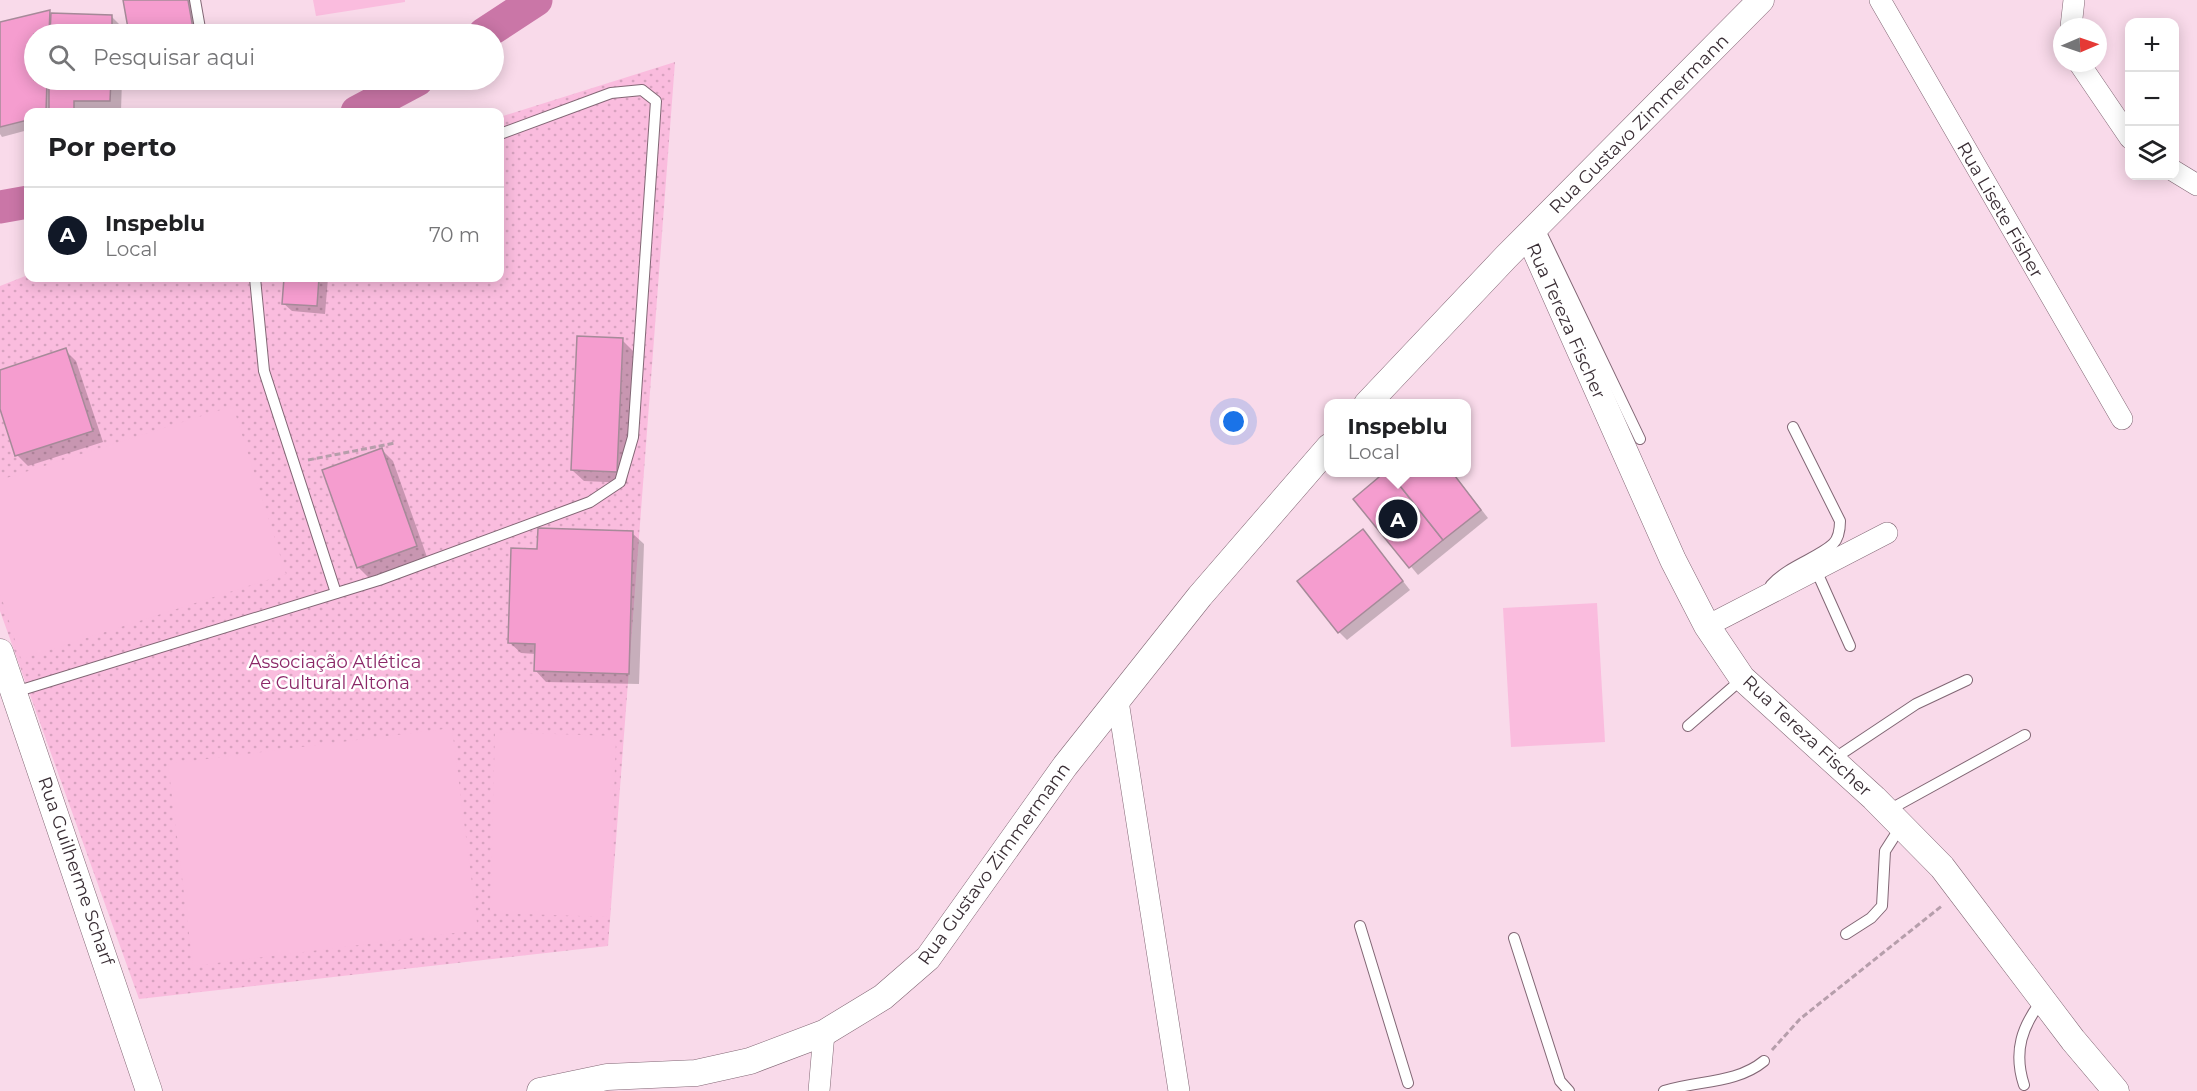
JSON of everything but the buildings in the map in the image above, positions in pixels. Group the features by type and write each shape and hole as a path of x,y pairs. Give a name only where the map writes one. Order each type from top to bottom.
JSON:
{"street":[{"name":"Rua Gustavo Zimmermann","path":"1372,399 1533,231 1761,0"},
{"name":"Rua Lisete Fisher","path":"1880,0 2122,419"},
{"path":"2072,18 2074,0"},
{"path":"2085,72 2125,131"},
{"path":"2179,174 2197,185"},
{"name":"Rua Tereza Fischer","path":"1533,231 1673,560 1707,626 1742,678 1894,818 1942,867 2116,1091"},
{"name":"Rua Gustavo Zimmermann","path":"540,1091 607,1077 696,1073 750,1061 824,1033 883,997 928,958 1065,766 1200,596 1324,453"},
{"path":"1707,626 1887,533"},
{"name":"Rua Guilherme Scharf","path":"0,652 149,1091"},
{"path":"1118,700 1179,1091"},
{"path":"819,1091 824,1033"}],"lane":[{"path":"195,0 199,24"},
{"path":"15,692 336,593 480,544 590,502 620,482 633,437 656,101 642,90 611,93 504,133"},
{"path":"1533,231 1640,439"},
{"path":"255,282 264,371 336,593"},
{"path":"1766,596 1776,580 1833,544 1839,532 1840,521 1793,427"},
{"path":"1816,570 1850,646"},
{"path":"1688,726 1742,678"},
{"path":"1832,760 1916,704 1967,680"},
{"path":"1846,934 1872,918 1882,906 1885,851 1894,818 2025,735"},
{"path":"1360,926 1408,1083"},
{"path":"1514,938 1560,1081 1569,1091"},
{"path":"2024,1085 2018,1067 2018,1048 2024,1028 2043,998"},
{"path":"1664,1091 1686,1084 1740,1076 1764,1061"}],"path":[{"path":"295,463 395,443"},
{"path":"1764,1061 1800,1019 1961,891"}],"green space":[{"path":"313,0 405,0 405,2 316,16"},
{"name":"Associação Atlética e Cultural Altona","path":"675,62 608,946 139,999 0,611 0,286 24,277 24,282 504,282 504,116"},
{"path":"233,406 286,574 21,659 0,593 0,480"},
{"path":"1597,603 1605,742 1511,747 1503,608"},
{"path":"452,728 478,930 193,966 168,764"},
{"path":"495,732 616,736 610,917 490,913"}],"waterway":[{"path":"499,24 536,0"},
{"path":"364,108 398,90"},
{"path":"0,207 24,203"}],"place":[{"name":"Inspeblu","path":"1398,519"}]}
